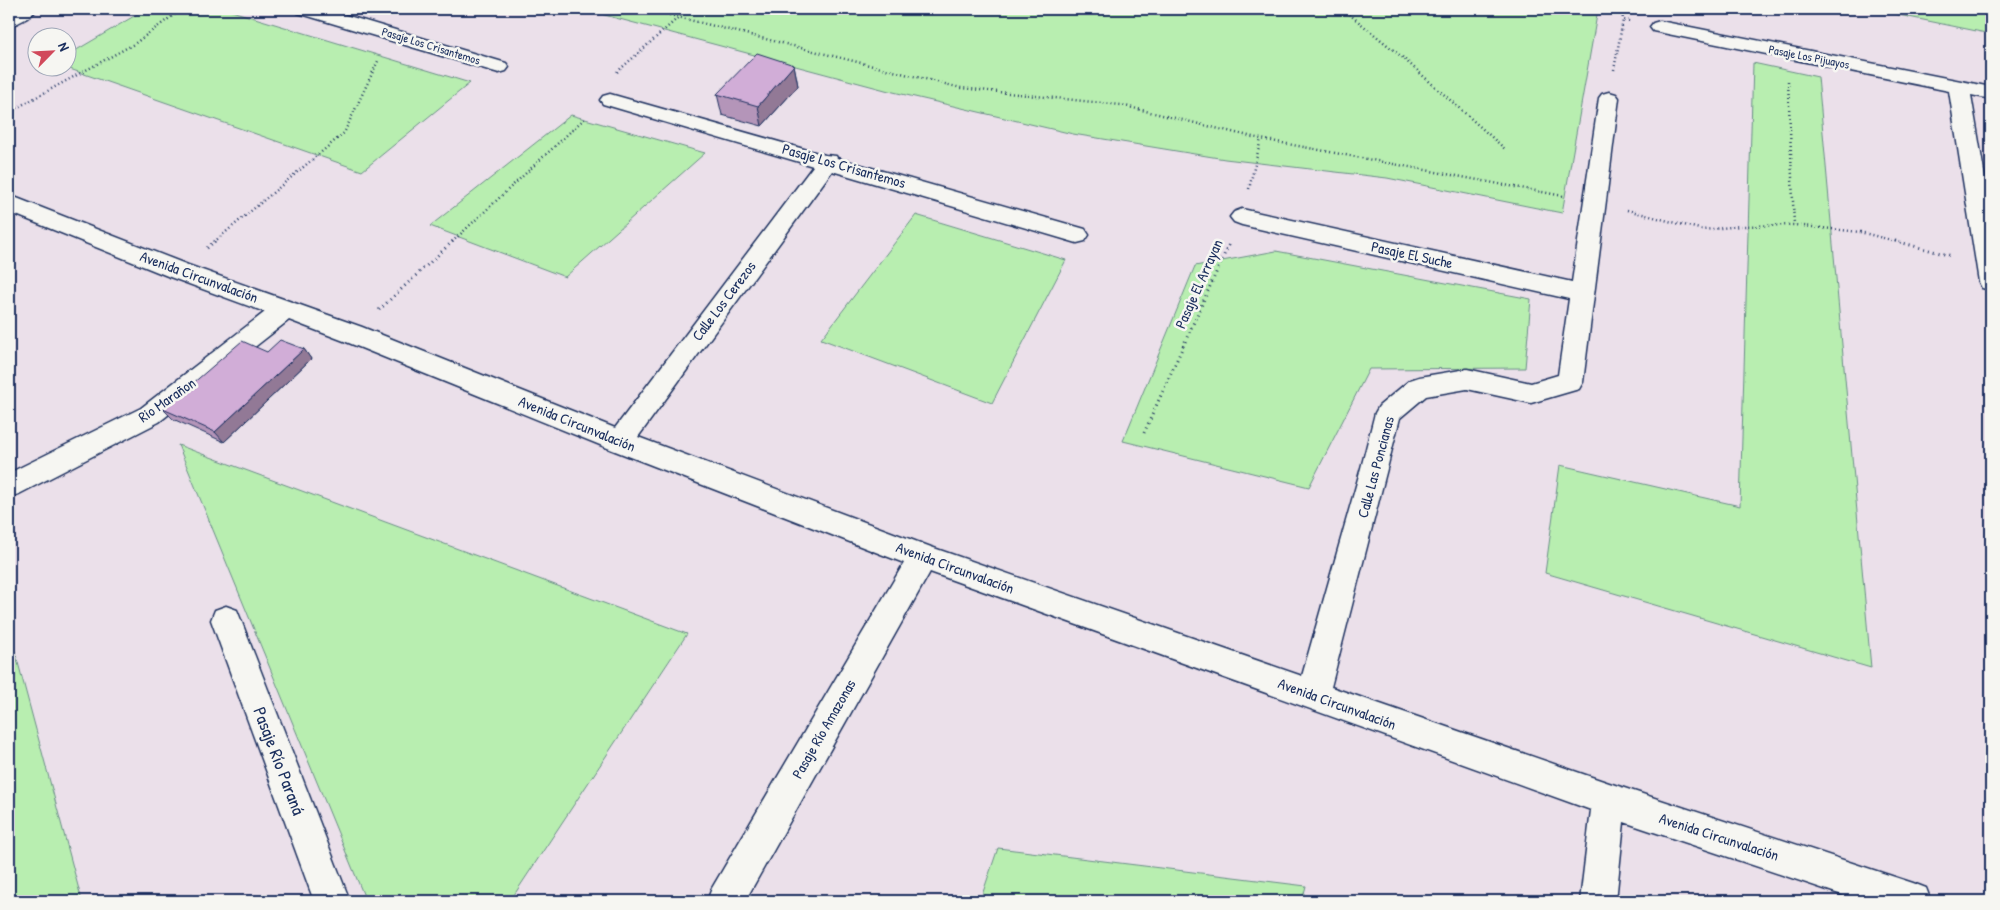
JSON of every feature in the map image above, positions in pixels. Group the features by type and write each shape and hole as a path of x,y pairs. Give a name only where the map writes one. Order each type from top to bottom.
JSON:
{"street":[{"path":"9,20 27,9"},
{"name":"Pasaje Los Crisantemos","path":"305,9 499,67"},
{"name":"Pasaje Los Pijuayos","path":"1660,27 1991,93"},
{"path":"1959,86 1990,272"},
{"name":"Calle Las Poncianas","path":"1313,695 1375,468 1388,412 1419,387 1467,379 1531,393 1570,382 1583,293 1583,199 1609,98"},
{"name":"Pasaje Los Crisantemos","path":"610,100 828,161 1077,235"},
{"name":"Calle Los Cerezos","path":"620,441 828,161"},
{"name":"Avenida Circunvalación","path":"9,203 180,271 353,334 620,441 923,557 1609,800 1914,901"},
{"name":"Pasaje El Suche","path":"1242,217 1583,293"},
{"name":"Rio Marañon","path":"9,486 150,415 286,309"},
{"name":"Pasaje Río Amazonas","path":"725,901 923,557"},
{"name":"Pasaje Río Paraná","path":"226,620 332,901"},
{"path":"1598,901 1609,800"}],"path":[{"path":"9,112 134,44 182,9"},
{"path":"646,9 961,88 1121,105 1261,139 1583,199 1702,230 1740,226 1794,225 1860,232 1990,272"},
{"path":"610,100 593,94 679,17 684,9"},
{"path":"1343,9 1402,57 1505,149"},
{"path":"1609,98 1623,20 1622,9"},
{"path":"1623,20 1660,27"},
{"path":"180,271 344,133 390,34"},
{"path":"1787,52 1794,225"},
{"path":"353,334 575,126 610,100"},
{"name":"Pasaje El Arrayan","path":"1144,433 1242,217 1261,139"}],"green space":[{"path":"146,9 225,9 470,83 362,171 78,72 78,49"},
{"path":"582,9 1598,9 1562,213 1387,178 1225,159 1073,134 889,91"},
{"path":"1870,9 1991,9 1991,34"},
{"path":"1753,63 1818,77 1871,668 1545,573 1560,465 1740,506"},
{"path":"571,115 705,153 565,277 430,226"},
{"path":"916,215 1066,260 992,403 821,339"},
{"path":"1276,251 1531,299 1525,368 1369,369 1309,487 1123,441 1195,266"},
{"path":"178,445 687,634 510,901 366,901"},
{"path":"9,629 82,901 9,901"},
{"path":"998,848 1306,886 1302,901 980,901"}],"building":[{"path":"757,53 794,65 758,106 717,94"},
{"path":"280,340 304,349 215,432 163,409 242,341 267,352"}]}
